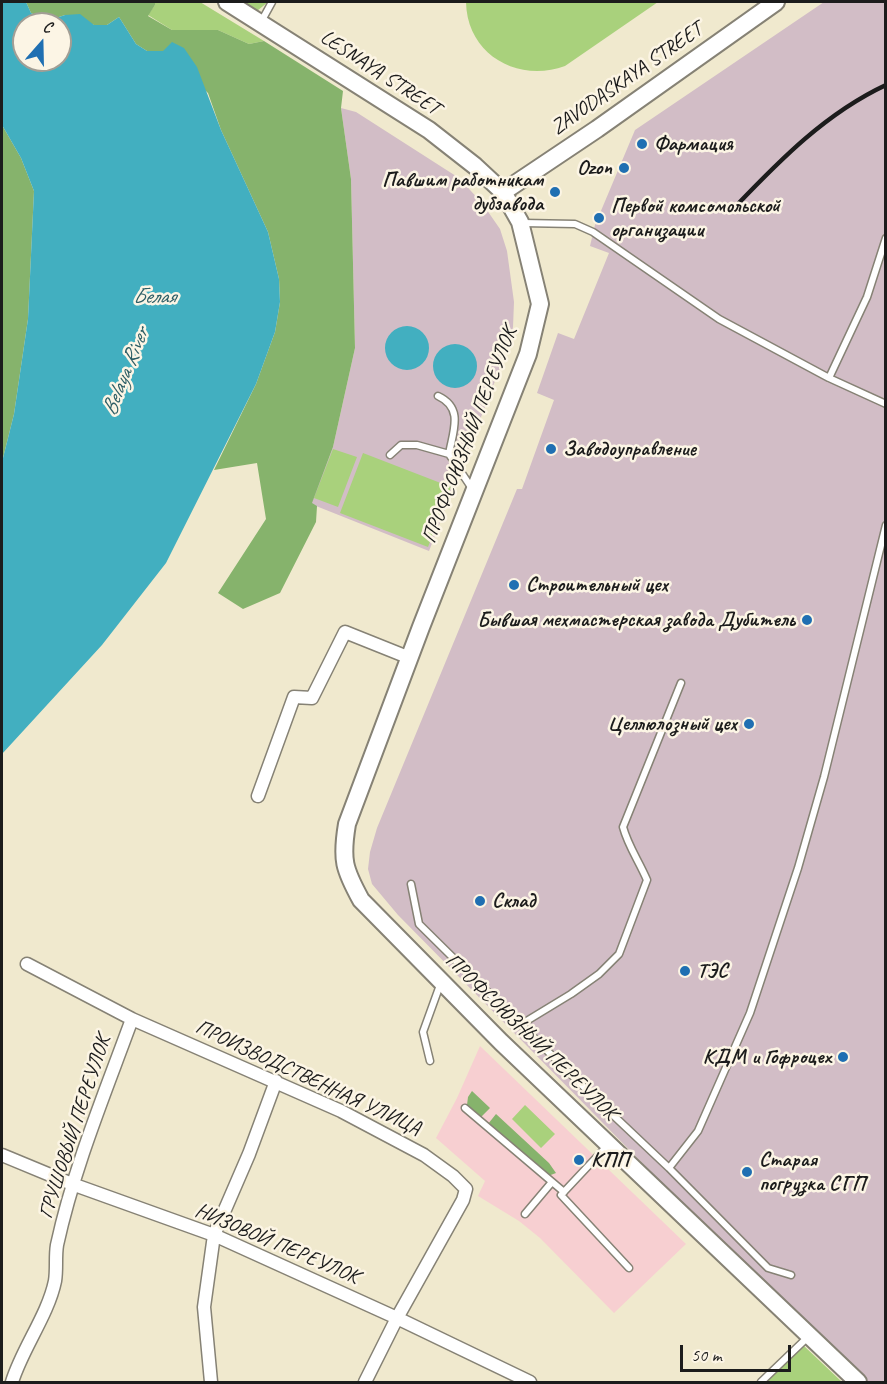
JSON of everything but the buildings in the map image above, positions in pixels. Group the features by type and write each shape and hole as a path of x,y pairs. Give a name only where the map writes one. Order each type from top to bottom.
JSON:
{"main road":[{"name":"LESNAYA STREET","path":"227,2 429,130 475,166 503,192"},
{"name":"ZAVODASKAYA STREET","path":"503,192 597,129 776,2"},
{"name":"ПРОФСОЮЗНЫЙ ПЕРЕУЛОК","path":"503,192 520,222 540,304 528,354 347,825 343,849 348,876 361,900 501,1042 858,1383"}],"street":[{"path":"258,796 294,697 312,698 345,632 410,658"},
{"name":"ПРОИЗВОДСТВЕННАЯ УЛИЦА","path":"27,964 132,1019 341,1111 424,1155 453,1176 466,1189 463,1200 397,1318 365,1383"},
{"name":"ГРУШОВЫЙ ПЕРЕУЛОК","path":"12,1383 54,1282 56,1248 72,1184 132,1019"},
{"path":"211,1383 204,1307 214,1235 249,1154 276,1081"},
{"name":"НИЗОВОЙ ПЕРЕУЛОК","path":"2,1155 72,1184 214,1235 397,1318 530,1383"}],"lane":[{"path":"261,22 272,2"},
{"path":"520,222 575,224 593,232 719,319 829,378 885,404"},
{"path":"829,378 867,297 885,238"},
{"path":"438,396 452,406 455,413 449,454"},
{"path":"390,455 401,445 417,445 449,454 474,492"},
{"path":"669,1168 698,1131 750,1013 798,868 821,789 885,525"},
{"path":"520,1025 599,974 619,954 647,880 628,844 623,827 681,683"},
{"path":"411,885 419,924 768,1268 791,1275"},
{"path":"430,1061 423,1032 441,981"},
{"path":"465,1108 564,1192"},
{"path":"609,1144 561,1195 629,1268"},
{"path":"525,1214 552,1182"},
{"path":"760,1383 809,1335"}],"shaded area":[{"path":"824,2 885,2 885,1382 858,1382 398,915 372,884 368,869 377,828 517,489 522,489 554,400 537,393 558,333 574,339 609,253 590,246 595,225 635,130"},
{"path":"341,108 356,112 459,178 482,203 500,229 507,251 514,302 513,327 509,345 429,551 311,504 333,447 355,348 351,179"},
{"path":"480,1046 686,1244 614,1313 540,1238 519,1221 478,1196 485,1181 436,1138"}],"green space":[{"path":"26,2 155,2 148,16 172,30 218,30 249,44 264,41 343,91 341,108 351,179 355,348 333,447 312,503 317,506 316,522 280,593 243,609 218,593 266,519 257,463 214,470 256,384 275,332 280,302 279,279 268,232 221,130 208,93 163,51 147,51 136,44 119,17 107,25 94,25 72,17 72,12 31,12"},
{"path":"155,2 200,2 264,41 249,44 218,30 172,30 148,15"},
{"path":"241,2 268,2 257,11"},
{"path":"466,2 658,2 565,66 530,71 498,60 485,50 475,37 469,21"},
{"path":"2,125 21,158 34,191 28,319 14,414 2,462"},
{"path":"333,449 357,457 338,507 314,498"},
{"path":"363,453 451,487 428,547 340,513"},
{"path":"472,1091 490,1108 480,1118 467,1105"},
{"path":"525,1105 555,1134 541,1148 512,1119"},
{"path":"496,1114 549,1163 556,1173 548,1176 488,1124"},
{"path":"804,1346 842,1382 766,1382"}],"water":[{"name":"Белая","path":"2,2 26,2 31,12 12,12 12,72 72,72 72,15 80,14 94,25 107,25 119,17 136,44 147,51 163,51 172,42 184,48 197,67 221,130 268,232 279,279 280,302 275,332 256,384 166,563 102,645 2,754 2,462 14,414 28,319 34,191 21,158 2,125"},
{"path":"407,326 416,327 423,332 428,339 428,357 423,364 416,369 407,370 398,369 391,364 386,357 385,348 386,339 391,332 398,327"},
{"path":"455,344 464,345 471,350 476,357 476,375 471,382 464,387 455,388 446,387 439,382 434,375 433,366 434,357 439,350 446,345"}],"railway":[{"path":"735,207 805,139 843,109 886,85"}],"place":[{"name":"Фармация","path":"642,144"},
{"name":"Ozon","path":"624,168"},
{"name":"Павшим работникам дубзавода","path":"555,192"},
{"name":"Первой комсомольской организации","path":"599,218"},
{"name":"Заводоуправление","path":"551,449"},
{"name":"Строительный цех","path":"514,585"},
{"name":"Бывшая мехмастерская завода Дубитель","path":"807,620"},
{"name":"Целлюлозный цех","path":"749,724"},
{"name":"Склад","path":"480,901"},
{"name":"ТЭС","path":"685,971"},
{"name":"КДМ и Гофроцех","path":"843,1057"},
{"name":"КПП","path":"579,1160"},
{"name":"Старая погрузка СГП","path":"747,1172"}],"water label":[{"name":"Belaya River","path":"126,372"}]}
